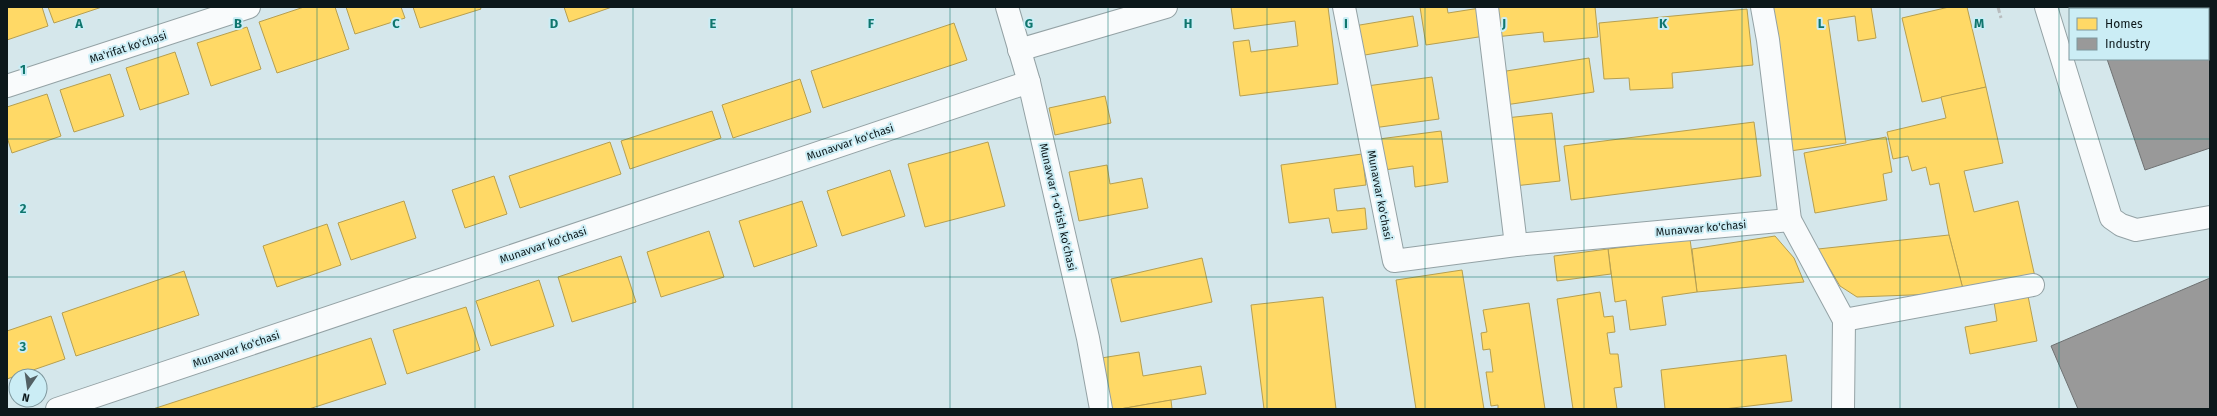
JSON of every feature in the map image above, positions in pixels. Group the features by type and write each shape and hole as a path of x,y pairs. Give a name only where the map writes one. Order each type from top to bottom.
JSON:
{"street":[{"name":"Ma'rifat ko'chasi","path":"7,86 249,7"},
{"name":"Munavvar 1-o'tish ko'chasi","path":"1007,7 1029,82 1088,338 1101,409"},
{"path":"1019,50 1166,7"},
{"name":"Munavvar ko'chasi","path":"1344,7 1394,261 1516,245 1790,220"},
{"path":"1487,7 1516,245"},
{"path":"1762,7 1768,40 1790,220 1844,320 1843,409"},
{"path":"2046,7 2111,218 2121,225 2136,230 2210,217"},
{"name":"Munavvar ko'chasi","path":"58,409 1029,82"},
{"path":"1844,320 2034,285"}],"building: Homes":[{"path":"7,7 42,7 48,26 7,40"},
{"path":"48,7 102,7 54,23"},
{"path":"304,7 335,7 349,49 277,73 259,22"},
{"path":"346,7 401,7 405,18 355,34"},
{"path":"413,7 480,7 481,9 420,28"},
{"path":"564,7 612,7 569,22"},
{"path":"1231,7 1328,7 1338,84 1240,96 1233,42 1249,40 1251,52 1298,46 1295,21 1234,29"},
{"path":"1420,7 1447,7 1448,13 1480,8 1485,36 1426,45"},
{"path":"1492,7 1595,7 1598,37 1544,42 1543,32 1495,37"},
{"path":"1769,7 1871,7 1876,38 1858,41 1855,16 1828,20 1846,143 1790,151"},
{"path":"1949,7 1967,7 1986,87 1922,102 1902,18"},
{"path":"1747,9 1753,65 1672,73 1673,88 1630,90 1629,78 1604,79 1599,23"},
{"path":"1413,16 1418,46 1359,56 1354,26"},
{"path":"954,23 967,60 823,108 811,71"},
{"path":"247,27 261,69 211,86 197,43"},
{"path":"175,52 189,94 140,110 126,68"},
{"path":"1589,58 1594,92 1505,105 1500,72"},
{"path":"110,74 124,116 74,132 60,90"},
{"path":"1432,77 1439,119 1373,128 1367,86"},
{"path":"800,79 811,112 733,138 722,105"},
{"path":"1986,87 2003,163 1964,171 1974,212 2018,201 2035,277 1964,293 1949,235 1939,183 1930,185 1926,167 1912,171 1908,156 1893,159 1887,132 1946,118 1941,97"},
{"path":"47,94 61,136 12,153 7,137 7,107"},
{"path":"1105,96 1111,123 1055,135 1049,108"},
{"path":"712,111 721,138 630,169 621,141"},
{"path":"1552,113 1560,181 1514,186 1506,118"},
{"path":"1754,122 1761,176 1571,200 1564,146"},
{"path":"1441,131 1448,182 1415,187 1413,166 1384,170 1379,139"},
{"path":"1886,137 1892,172 1883,174 1887,200 1815,213 1804,153"},
{"path":"610,142 621,174 520,208 509,176"},
{"path":"988,142 1005,206 925,227 908,164"},
{"path":"1362,154 1366,185 1334,189 1337,211 1365,208 1367,229 1332,233 1329,218 1289,223 1281,165"},
{"path":"1107,165 1110,184 1142,178 1148,208 1079,221 1069,172"},
{"path":"890,170 905,216 842,236 827,191"},
{"path":"494,176 507,214 465,228 452,190"},
{"path":"404,201 416,238 351,260 338,223"},
{"path":"802,201 817,246 754,267 739,221"},
{"path":"327,224 341,265 277,287 263,246"},
{"path":"709,231 724,277 661,297 647,252"},
{"path":"1949,235 1964,293 1857,297 1840,286 1818,249"},
{"path":"1775,236 1794,258 1804,282 1697,292 1692,249"},
{"path":"1690,239 1697,292 1662,297 1666,325 1630,330 1626,300 1615,302 1608,249"},
{"path":"1608,249 1611,274 1557,281 1554,256"},
{"path":"621,256 636,302 572,322 558,277"},
{"path":"1202,258 1212,302 1121,322 1111,279"},
{"path":"1462,270 1484,409 1416,409 1396,280"},
{"path":"184,271 199,315 76,356 62,313"},
{"path":"539,280 554,326 491,346 476,301"},
{"path":"1600,292 1604,317 1613,316 1615,332 1607,333 1610,354 1618,354 1622,387 1614,388 1617,409 1573,409 1557,299"},
{"path":"2028,296 2037,341 1970,354 1965,327 1997,321 1994,302"},
{"path":"1323,297 1336,409 1264,409 1251,305"},
{"path":"1529,303 1545,409 1498,409 1498,405 1491,406 1486,372 1493,372 1490,349 1483,350 1481,333 1487,332 1483,310"},
{"path":"466,307 480,350 407,374 393,330"},
{"path":"51,316 65,359 39,368 8,368 7,379 7,331"},
{"path":"371,338 386,384 309,409 153,409"},
{"path":"1139,352 1143,376 1201,366 1206,394 1120,409 1104,409 1095,359"},
{"path":"1786,355 1792,401 1724,409 1665,409 1661,370"},
{"path":"1171,400 1172,409 1120,409"}],"building: Industry":[{"path":"2210,7 2210,148 2145,170 2107,60 2209,60 2209,8 2090,8"},
{"path":"2210,278 2210,409 2078,409 2051,346"}],"railway":[{"path":"1998,7 2001,18"}]}
